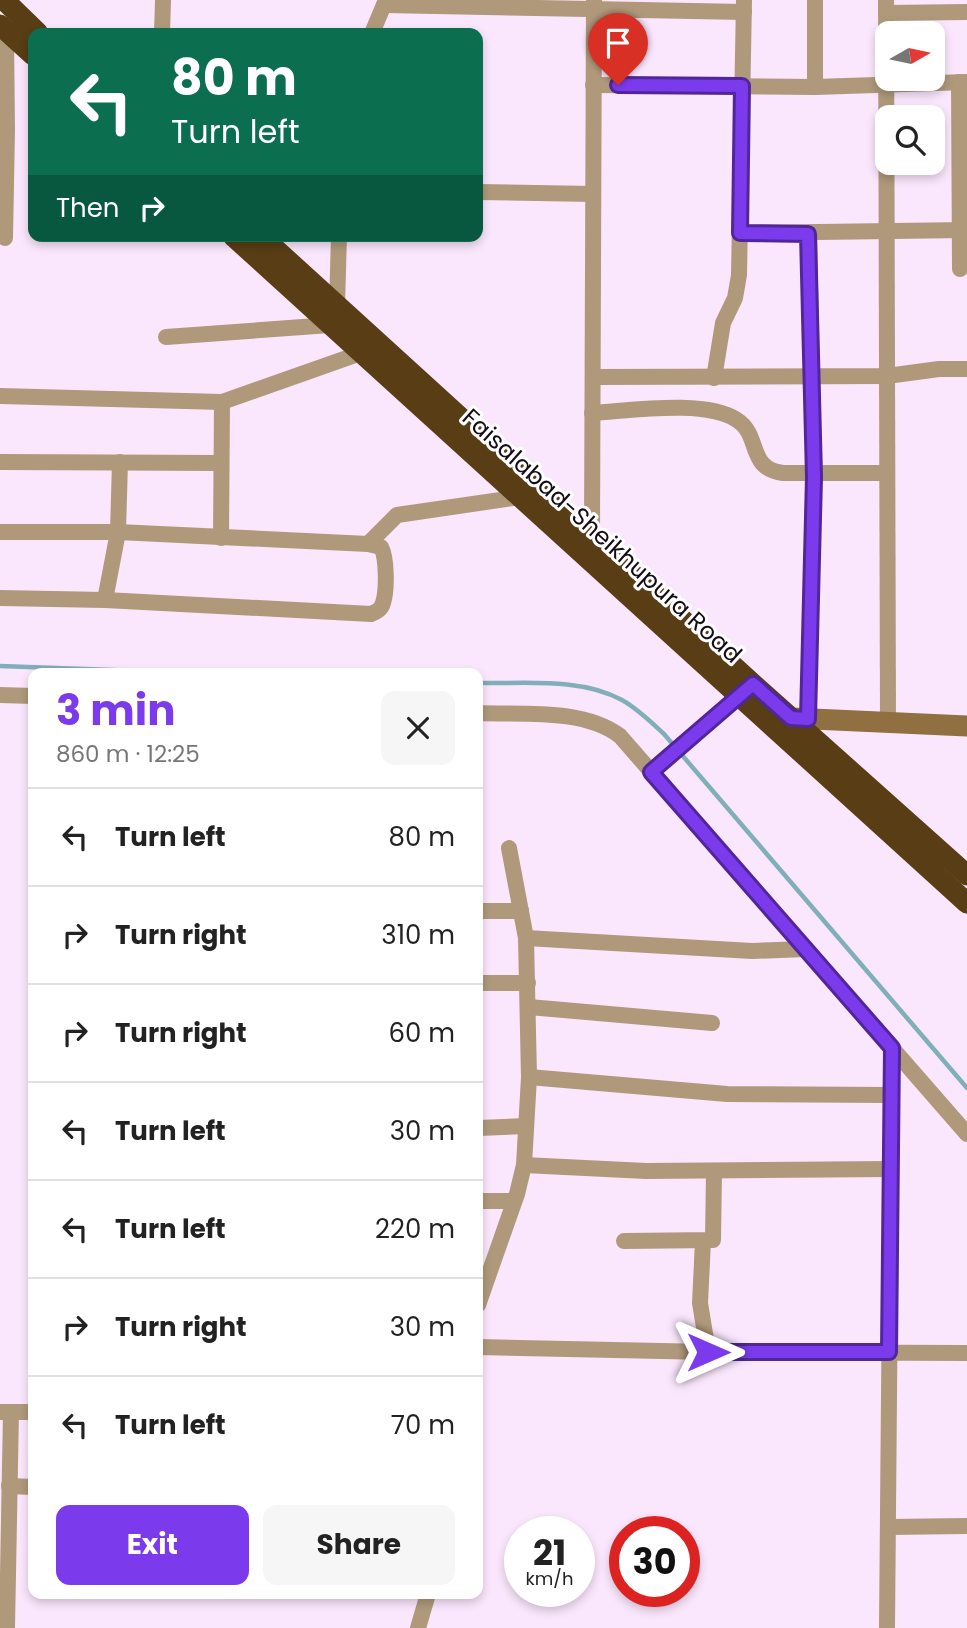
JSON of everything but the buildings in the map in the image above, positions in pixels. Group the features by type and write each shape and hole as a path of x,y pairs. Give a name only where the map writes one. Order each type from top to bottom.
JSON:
{"highway":[{"path":"4,0 33,28"},
{"path":"3,28 28,50"},
{"name":"Faisalabad-Sheikhupura Road","path":"241,242 334,315 592,536 745,690 967,904"},
{"name":"Faisalabad-Sheikhupura Road","path":"267,242 334,315 361,353 520,497 745,690 799,718 967,875"}],"street":[{"path":"162,28 163,0"},
{"path":"815,0 815,87"},
{"path":"374,28 385,3 744,6 738,285 723,323 715,378"},
{"path":"592,536 594,5"},
{"path":"886,7 967,12"},
{"path":"3,28 5,238"},
{"path":"945,83 963,82 963,230 960,269"},
{"path":"593,85 875,85"},
{"path":"886,91 888,723"},
{"path":"483,192 593,194"},
{"path":"740,233 963,230"},
{"path":"808,234 814,473 799,718 967,726"},
{"path":"166,337 334,315 339,242"},
{"path":"0,396 222,402 361,353"},
{"path":"593,377 887,376 939,369 967,369"},
{"path":"220,538 222,402"},
{"path":"592,413 696,408 723,414 738,421 746,429 764,466 776,472 887,473"},
{"path":"0,462 221,463"},
{"path":"105,600 118,532 120,462"},
{"path":"368,544 397,515 520,497"},
{"path":"0,532 118,532 368,544 381,547 386,556 383,604 379,611 371,614 105,600 0,598"},
{"path":"651,772 745,690"},
{"path":"0,695 28,696"},
{"path":"483,713 566,717 600,724 620,736 967,1134"},
{"path":"483,1291 524,1165 529,1077 526,938 509,848"},
{"path":"483,911 522,911"},
{"path":"526,938 751,951 806,949"},
{"path":"483,984 528,983"},
{"path":"529,1007 712,1023"},
{"path":"887,1628 892,1048"},
{"path":"529,1077 727,1094 891,1095"},
{"path":"483,1128 526,1126"},
{"path":"524,1165 646,1171 891,1169"},
{"path":"624,1241 711,1241 715,1237 714,1171"},
{"path":"483,1201 514,1201"},
{"path":"703,1241 700,1303 708,1352"},
{"path":"483,1348 967,1353"},
{"path":"7,1628 4,1556 9,1486 5,1412 28,1412"},
{"path":"9,1486 28,1487"},
{"path":"888,1527 967,1526"},
{"path":"418,1628 427,1599"}],"waterway":[{"path":"0,666 56,668"},
{"path":"483,683 552,683 588,688 622,700 644,716 664,734 967,1088"}],"route":[{"path":"618,85 742,86 740,233 808,234 814,477 808,719 791,718 753,684 651,772 892,1048 889,1352 708,1352"}]}
